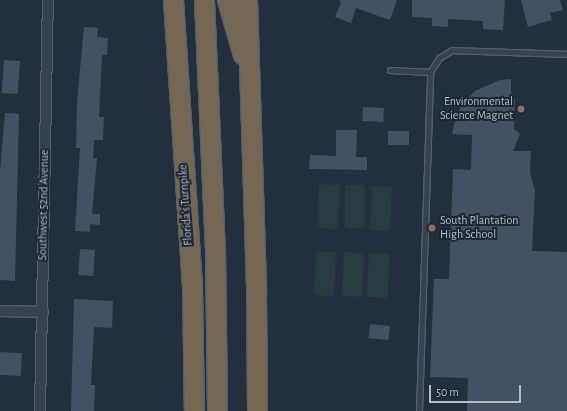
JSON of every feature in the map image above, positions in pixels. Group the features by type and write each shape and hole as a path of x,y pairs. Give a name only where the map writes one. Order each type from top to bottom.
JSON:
{"highway":[{"name":"Florida's Turnpike","path":"173,0 192,288 194,411"},
{"path":"204,0 215,246 217,411"},
{"path":"227,0 251,83"},
{"path":"248,0 251,83 256,411"}],"street":[{"name":"Southwest 52nd Avenue","path":"40,411 48,0"},
{"path":"0,311 43,312"}],"lane":[{"path":"419,411 430,72 439,58 452,50 567,54"},
{"path":"390,70 430,72"}],"green space":[{"path":"319,184 340,185 338,229 317,228"},
{"path":"345,185 365,185 365,228 345,228"},
{"path":"372,186 392,187 390,231 370,230"},
{"path":"316,251 336,252 334,296 314,295"},
{"path":"344,252 364,253 362,297 342,296"},
{"path":"369,253 390,254 388,298 367,297"}],"building":[{"path":"339,0 397,0 390,20 356,8 351,23 335,17 341,2"},
{"path":"412,0 505,0 503,30 483,29 483,21 448,19 448,27 432,26 432,18 412,17"},
{"path":"521,0 560,0 563,10 550,13 552,20 528,27"},
{"path":"84,27 98,28 97,37 108,38 107,55 102,55 99,117 104,117 103,140 94,140 93,158 97,158 92,214 100,214 100,225 90,224 90,232 75,231 80,148 76,148 77,102"},
{"path":"4,60 20,61 18,94 2,93"},
{"path":"511,79 511,99 515,99 514,129 520,134 513,151 531,151 530,172 535,191 532,251 567,252 567,411 467,411 468,378 430,377 434,279 449,279 453,169 471,170 472,135 452,134 454,124 461,105 475,91 500,80"},
{"path":"363,107 384,108 383,122 362,121"},
{"path":"5,113 19,114 15,281 0,280 0,172"},
{"path":"336,130 357,130 356,157 367,157 367,170 309,169 310,155 336,156"},
{"path":"388,131 409,131 409,145 388,145"},
{"path":"80,249 95,250 93,276 78,275"},
{"path":"74,299 113,301 112,328 94,327 91,385 95,385 94,411 71,411"},
{"path":"370,324 390,326 388,340 369,338"},
{"path":"0,352 22,353 21,376 0,375"}],"place":[{"name":"Environmental Science Magnet","path":"521,109"},
{"name":"South Plantation High School","path":"432,228"}]}
